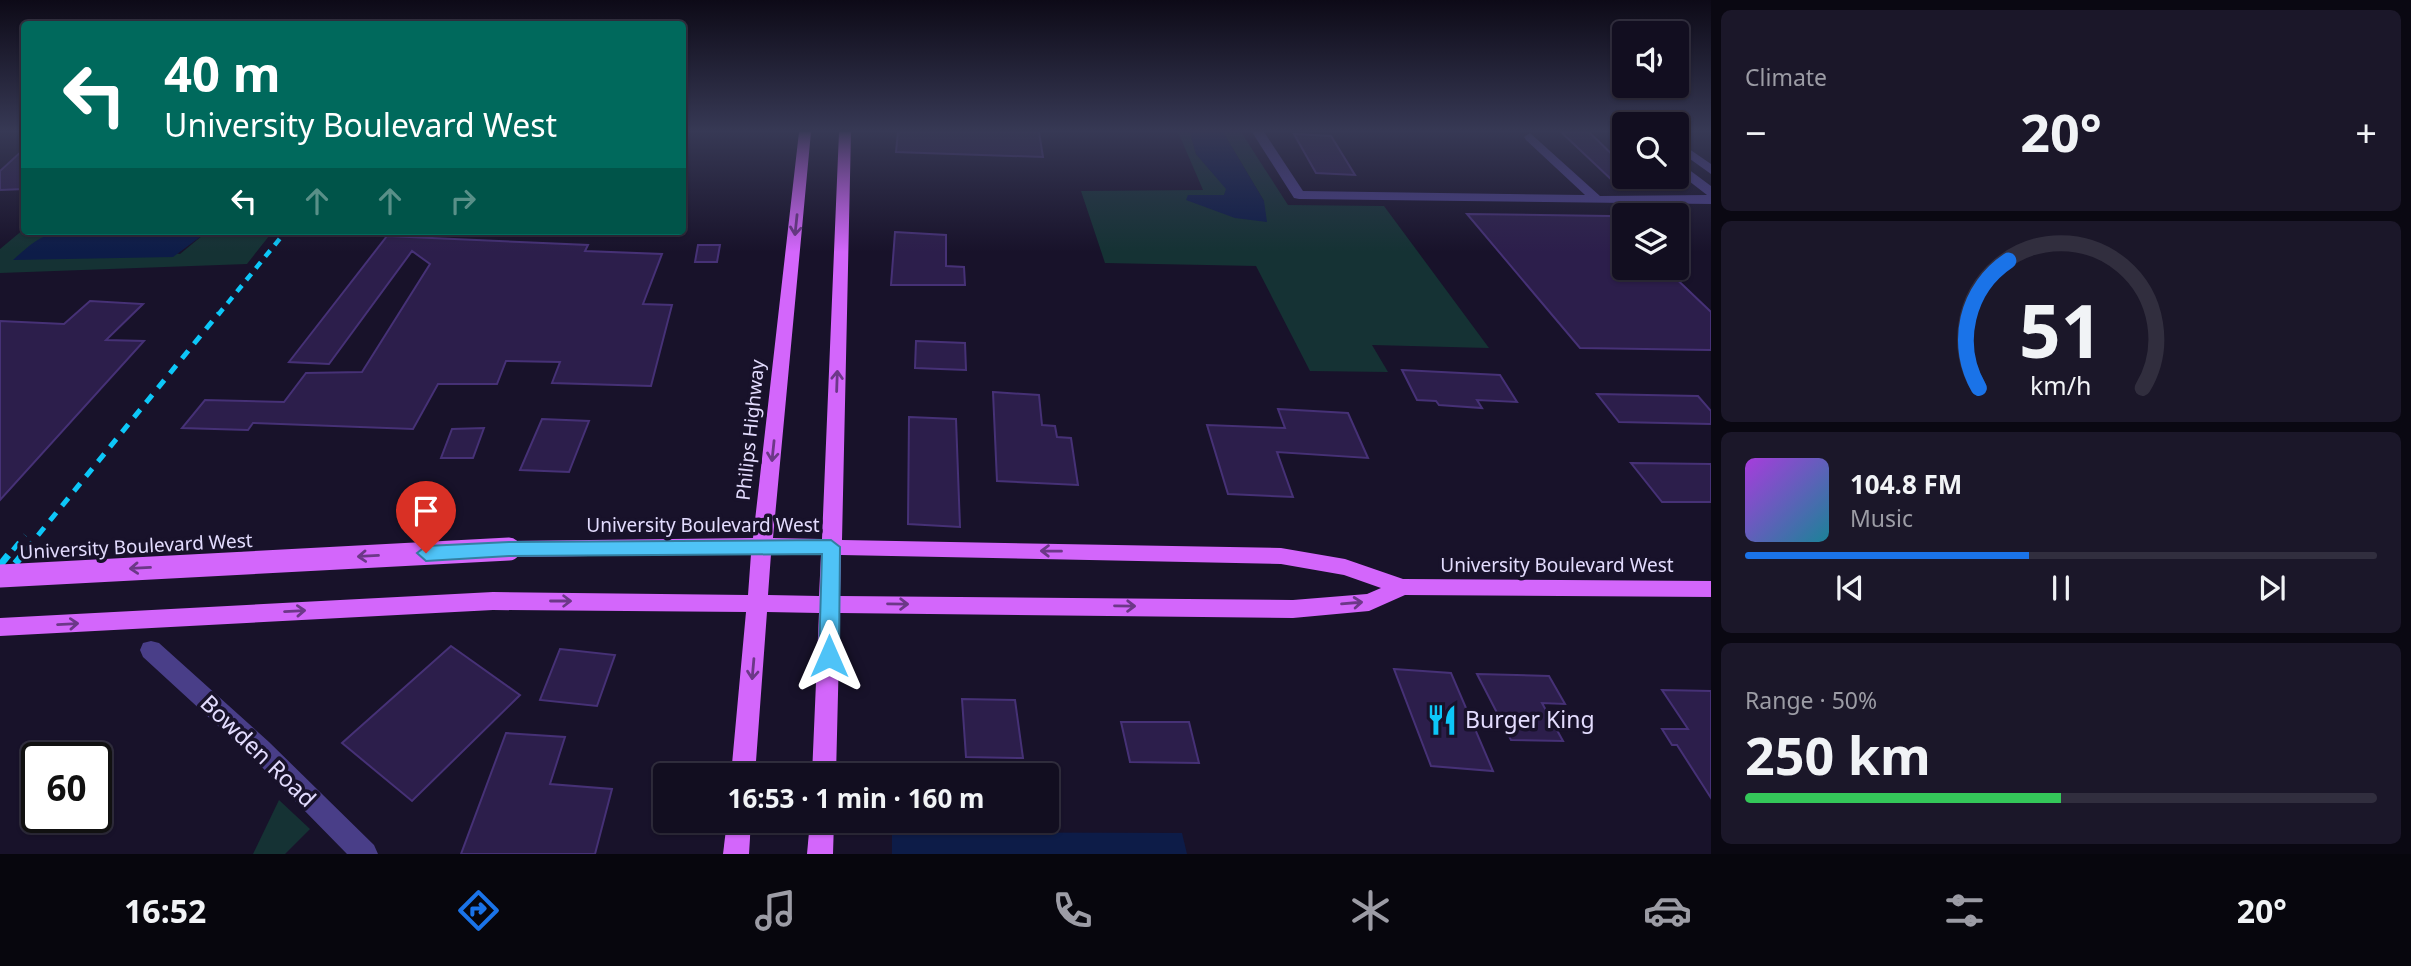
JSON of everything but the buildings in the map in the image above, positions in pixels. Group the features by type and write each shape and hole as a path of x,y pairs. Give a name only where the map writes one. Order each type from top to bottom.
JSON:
{"main road":[{"name":"Philips Highway","path":"744,763 762,546 802,172"},
{"path":"824,763 844,172"},
{"name":"University Boulevard West","path":"0,576 509,549 762,546 1281,556 1345,567 1403,587 1711,589"},
{"name":"University Boulevard West","path":"0,627 493,601 1293,609 1369,602 1403,587"},
{"path":"736,854 738,833"},
{"path":"820,854 821,833"}],"street":[{"path":"1284,172 1299,195 1706,201 1711,198"},
{"path":"1567,172 1596,200"},
{"path":"1689,174 1711,192"},
{"name":"Bowden Road","path":"151,650 261,750 365,854"}],"green space":[{"path":"1195,172 1212,172 1227,189 1224,195 1188,195 1264,201 1247,172 1267,172 1288,205 1384,206 1489,348 1372,345 1388,372 1310,371 1256,266 1105,263 1081,191 1203,190"},
{"path":"21,232 21,235 61,235 180,254 203,235 270,235 247,264 0,273 0,249"},
{"path":"279,800 310,829 285,854 253,854"}],"water":[{"path":"1211,172 1247,172 1264,201 1267,222 1235,218 1186,200 1188,195 1224,195 1226,189"},
{"path":"203,235 173,257 13,260 45,236"},
{"path":"892,833 1059,833 1182,833 1187,854 892,854"}],"railway":[{"path":"218,315 283,235"},
{"path":"26,550 219,313"},
{"path":"13,550 25,535"},
{"path":"0,565 14,548"},
{"path":"0,582 28,548"}],"place":[{"name":"Burger King","path":"1442,720"}],"route":[{"path":"426,553 509,549 831,547 829,656"}]}
